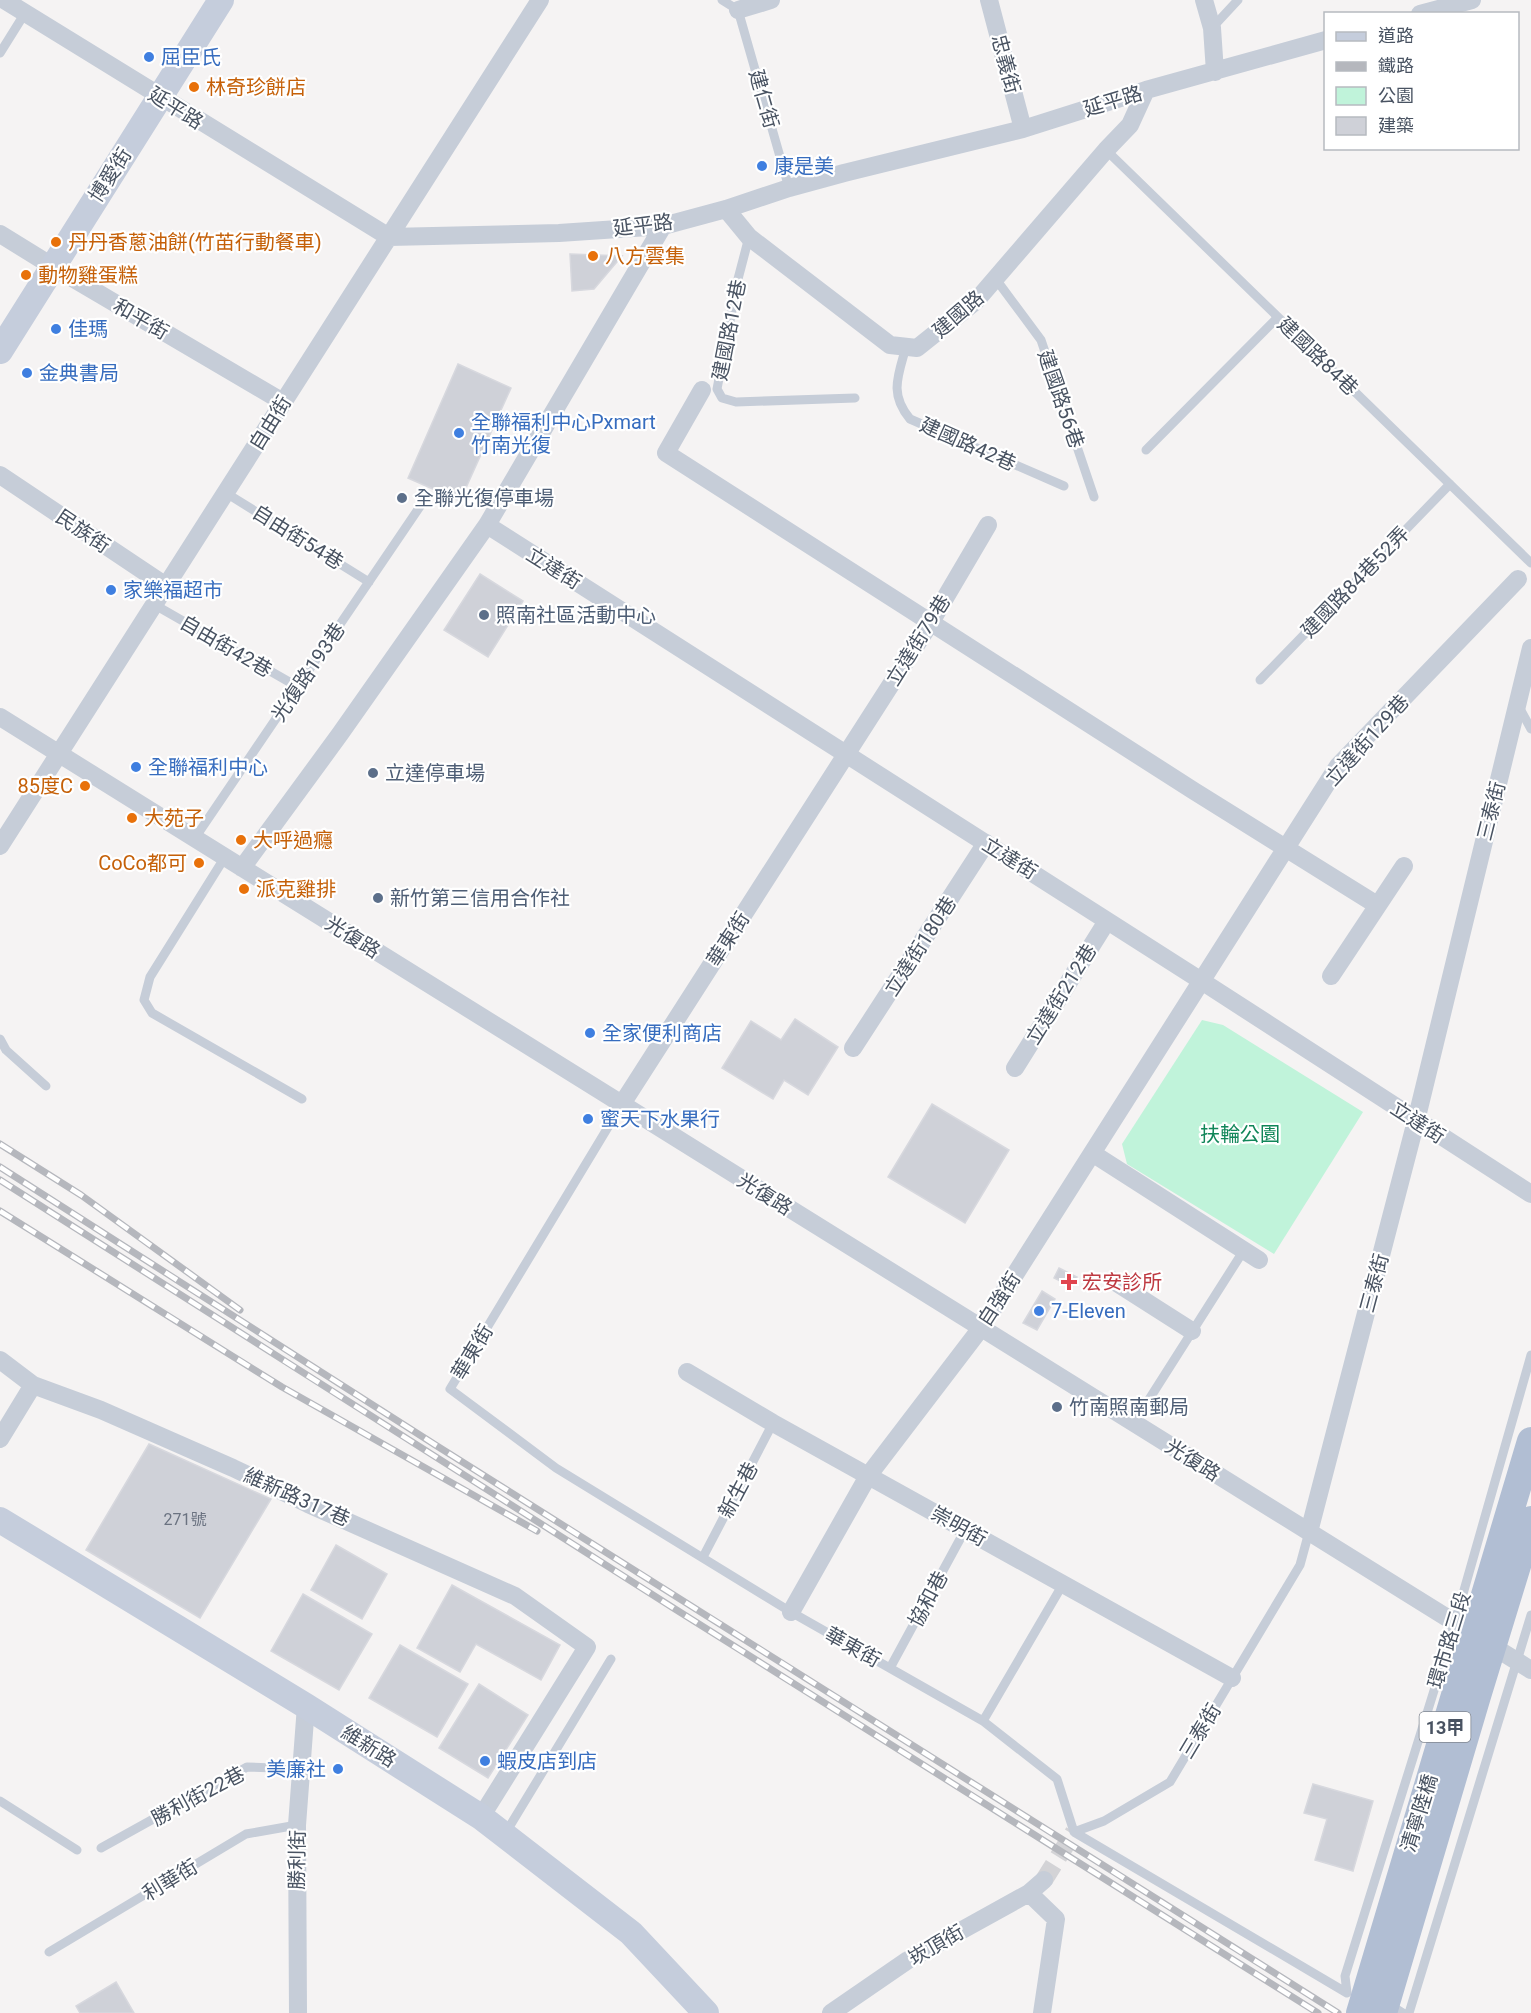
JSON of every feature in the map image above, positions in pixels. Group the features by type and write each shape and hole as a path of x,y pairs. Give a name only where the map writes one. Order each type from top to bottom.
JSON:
{"main road":[{"name":"清寧陸橋","path":"1350,1994 1531,1441"},
{"name":"清寧陸橋","path":"1381,2013 1531,1521"}],"street":[{"name":"延平路","path":"4,0 389,237 559,232 663,226 726,209 789,188 1023,129 1146,90 1324,41"},
{"name":"博愛街","path":"0,351 221,0"},
{"name":"自由街","path":"0,846 540,0"},
{"path":"738,10 771,0"},
{"name":"忠義街","path":"989,0 1023,129"},
{"path":"1204,0 1212,28 1215,72"},
{"path":"1429,8 1472,0"},
{"name":"建國路","path":"906,347 917,348 976,301 1130,125 1146,90"},
{"path":"726,209 749,237 890,345 906,347"},
{"path":"242,868 340,734 486,525 663,226"},
{"name":"和平街","path":"0,234 283,402"},
{"path":"702,390 666,453 1377,905"},
{"name":"民族街","path":"0,475 166,586"},
{"name":"立達街","path":"486,525 1531,1194"},
{"name":"立達街79巷","path":"847,755 931,622 988,525"},
{"name":"立達街129巷","path":"1200,980 1338,766 1518,579"},
{"name":"三泰街","path":"1309,1532 1416,1121 1531,648"},
{"name":"光復路","path":"0,717 1524,1666"},
{"name":"華東街","path":"622,1104 847,755"},
{"name":"立達街180巷","path":"853,1048 986,843"},
{"path":"1332,976 1404,866"},
{"name":"立達街212巷","path":"1015,1068 1107,921"},
{"name":"自強街","path":"791,1612 868,1476 981,1328 1200,980"},
{"path":"1092,1153 1251,1255"},
{"path":"1112,1280 1192,1331"},
{"name":"維新路317巷","path":"0,1360 33,1385 101,1410 213,1459 515,1596 587,1647 481,1817"},
{"name":"崇明街","path":"687,1372 773,1423 1232,1678"},
{"path":"0,1439 33,1385"},
{"name":"維新路","path":"0,1520 306,1706 481,1817 631,1933 706,2013"},
{"name":"勝利街","path":"298,2013 297,1825 306,1706"},
{"name":"崁頂街","path":"831,2013 908,1960 1029,1893 1044,1880"},
{"path":"1029,1893 1056,1919 1042,2013"},
{"path":"1350,1994 1381,2013"}],"lane":[{"path":"722,0 738,10"},
{"path":"1212,28 1238,0"},
{"name":"建仁街","path":"738,10 789,188"},
{"path":"0,53 25,13"},
{"name":"建國路84巷","path":"1106,150 1531,563"},
{"name":"建國路12巷","path":"749,237 738,279 717,389 723,398 736,402 855,398"},
{"name":"建國路56巷","path":"995,278 1041,340 1094,497"},
{"path":"1146,450 1278,317"},
{"name":"建國路42巷","path":"906,347 896,383 901,408 910,419 1064,486"},
{"name":"建國路84巷52弄","path":"1260,680 1450,484"},
{"name":"自由街54巷","path":"226,493 369,582"},
{"name":"光復路193巷","path":"195,838 421,506"},
{"name":"自由街42巷","path":"155,605 298,687"},
{"path":"1517,705 1531,729"},
{"path":"225,857 150,977 144,1000 152,1013 302,1099"},
{"path":"0,1039 6,1050 46,1086"},
{"name":"華東街","path":"622,1104 450,1389 556,1468 791,1612 983,1721 1057,1779 1074,1832"},
{"path":"1134,1423 1192,1331 1251,1255"},
{"name":"環市路三段","path":"1350,1994 1531,1355"},
{"name":"新生巷","path":"703,1557 773,1423"},
{"path":"1487,1510 1531,1521"},
{"name":"協和巷","path":"890,1668 965,1530"},
{"name":"三泰街","path":"1074,1832 1104,1821 1170,1782 1300,1565 1309,1532"},
{"path":"1480,1534 1531,1548"},
{"path":"983,1721 1063,1584"},
{"path":"1409,2013 1524,1666 1531,1615"},
{"path":"504,1834 611,1659"},
{"name":"勝利街22巷","path":"100,1848 247,1767 301,1769"},
{"path":"0,1801 77,1850"},
{"name":"利華街","path":"49,1952 246,1834 297,1825"},
{"path":"1074,1832 1350,1994 1403,2013"}],"green space":[{"name":"扶輪公園","path":"1202,1020 1223,1025 1363,1112 1274,1254 1127,1164 1122,1144"}],"building":[{"path":"570,254 622,256 594,289 572,291"},
{"name":"全聯福利中心Pxmart 竹南光復","path":"458,364 511,388 460,501 408,478"},
{"name":"照南社區活動中心","path":"480,574 523,601 488,657 444,630"},
{"path":"795,1019 838,1047 808,1095 784,1080 773,1099 722,1068 751,1021 781,1040"},
{"path":"932,1104 1009,1150 965,1223 888,1177"},
{"name":"宏安診所","path":"1059,1268 1077,1277 1072,1287 1054,1278"},
{"name":"7-Eleven","path":"1042,1291 1055,1299 1037,1330 1023,1323"},
{"path":"149,1444 271,1499 200,1618 86,1550"},
{"path":"336,1545 387,1574 362,1619 311,1590"},
{"path":"452,1585 560,1645 541,1680 476,1644 460,1672 417,1648"},
{"path":"303,1594 372,1634 339,1690 271,1651"},
{"path":"400,1645 468,1684 437,1737 369,1698"},
{"path":"479,1684 528,1715 488,1778 439,1748"},
{"path":"1313,1784 1373,1801 1353,1871 1315,1860 1327,1819 1304,1813"},
{"path":"116,1982 134,2013 80,2013 76,2006"}],"tunnel":[{"path":"1044,1880 1074,1832"}],"railway":[{"path":"0,1144 81,1195 240,1310"},
{"path":"0,1167 437,1446 1338,2013"},
{"path":"0,1180 675,1609 1318,2013"},
{"path":"0,1211 282,1387 537,1531"}],"place":[{"name":"屈臣氏","path":"149,57"},
{"name":"林奇珍餅店","path":"194,87"},
{"name":"康是美","path":"762,166"},
{"name":"丹丹香蔥油餅(竹苖行動餐車)","path":"56,242"},
{"name":"八方雲集","path":"593,256"},
{"name":"動物雞蛋糕","path":"26,275"},
{"name":"佳瑪","path":"56,329"},
{"name":"金典書局","path":"27,373"},
{"name":"全聯福利中心Pxmart 竹南光復","path":"459,433"},
{"name":"全聯光復停車場","path":"402,498"},
{"name":"家樂福超市","path":"111,590"},
{"name":"照南社區活動中心","path":"484,615"},
{"name":"全聯福利中心","path":"136,767"},
{"name":"立達停車場","path":"373,773"},
{"name":"85度C","path":"85,786"},
{"name":"大苑子","path":"132,818"},
{"name":"大呼過癮","path":"241,840"},
{"name":"CoCo都可","path":"199,863"},
{"name":"派克雞排","path":"244,889"},
{"name":"新竹第三信用合作社","path":"378,898"},
{"name":"全家便利商店","path":"590,1033"},
{"name":"蜜天下水果行","path":"588,1119"},
{"name":"宏安診所","path":"1069,1282"},
{"name":"7-Eleven","path":"1039,1311"},
{"name":"竹南照南郵局","path":"1057,1407"},
{"name":"蝦皮店到店","path":"485,1761"},
{"name":"美廉社","path":"338,1769"}]}
